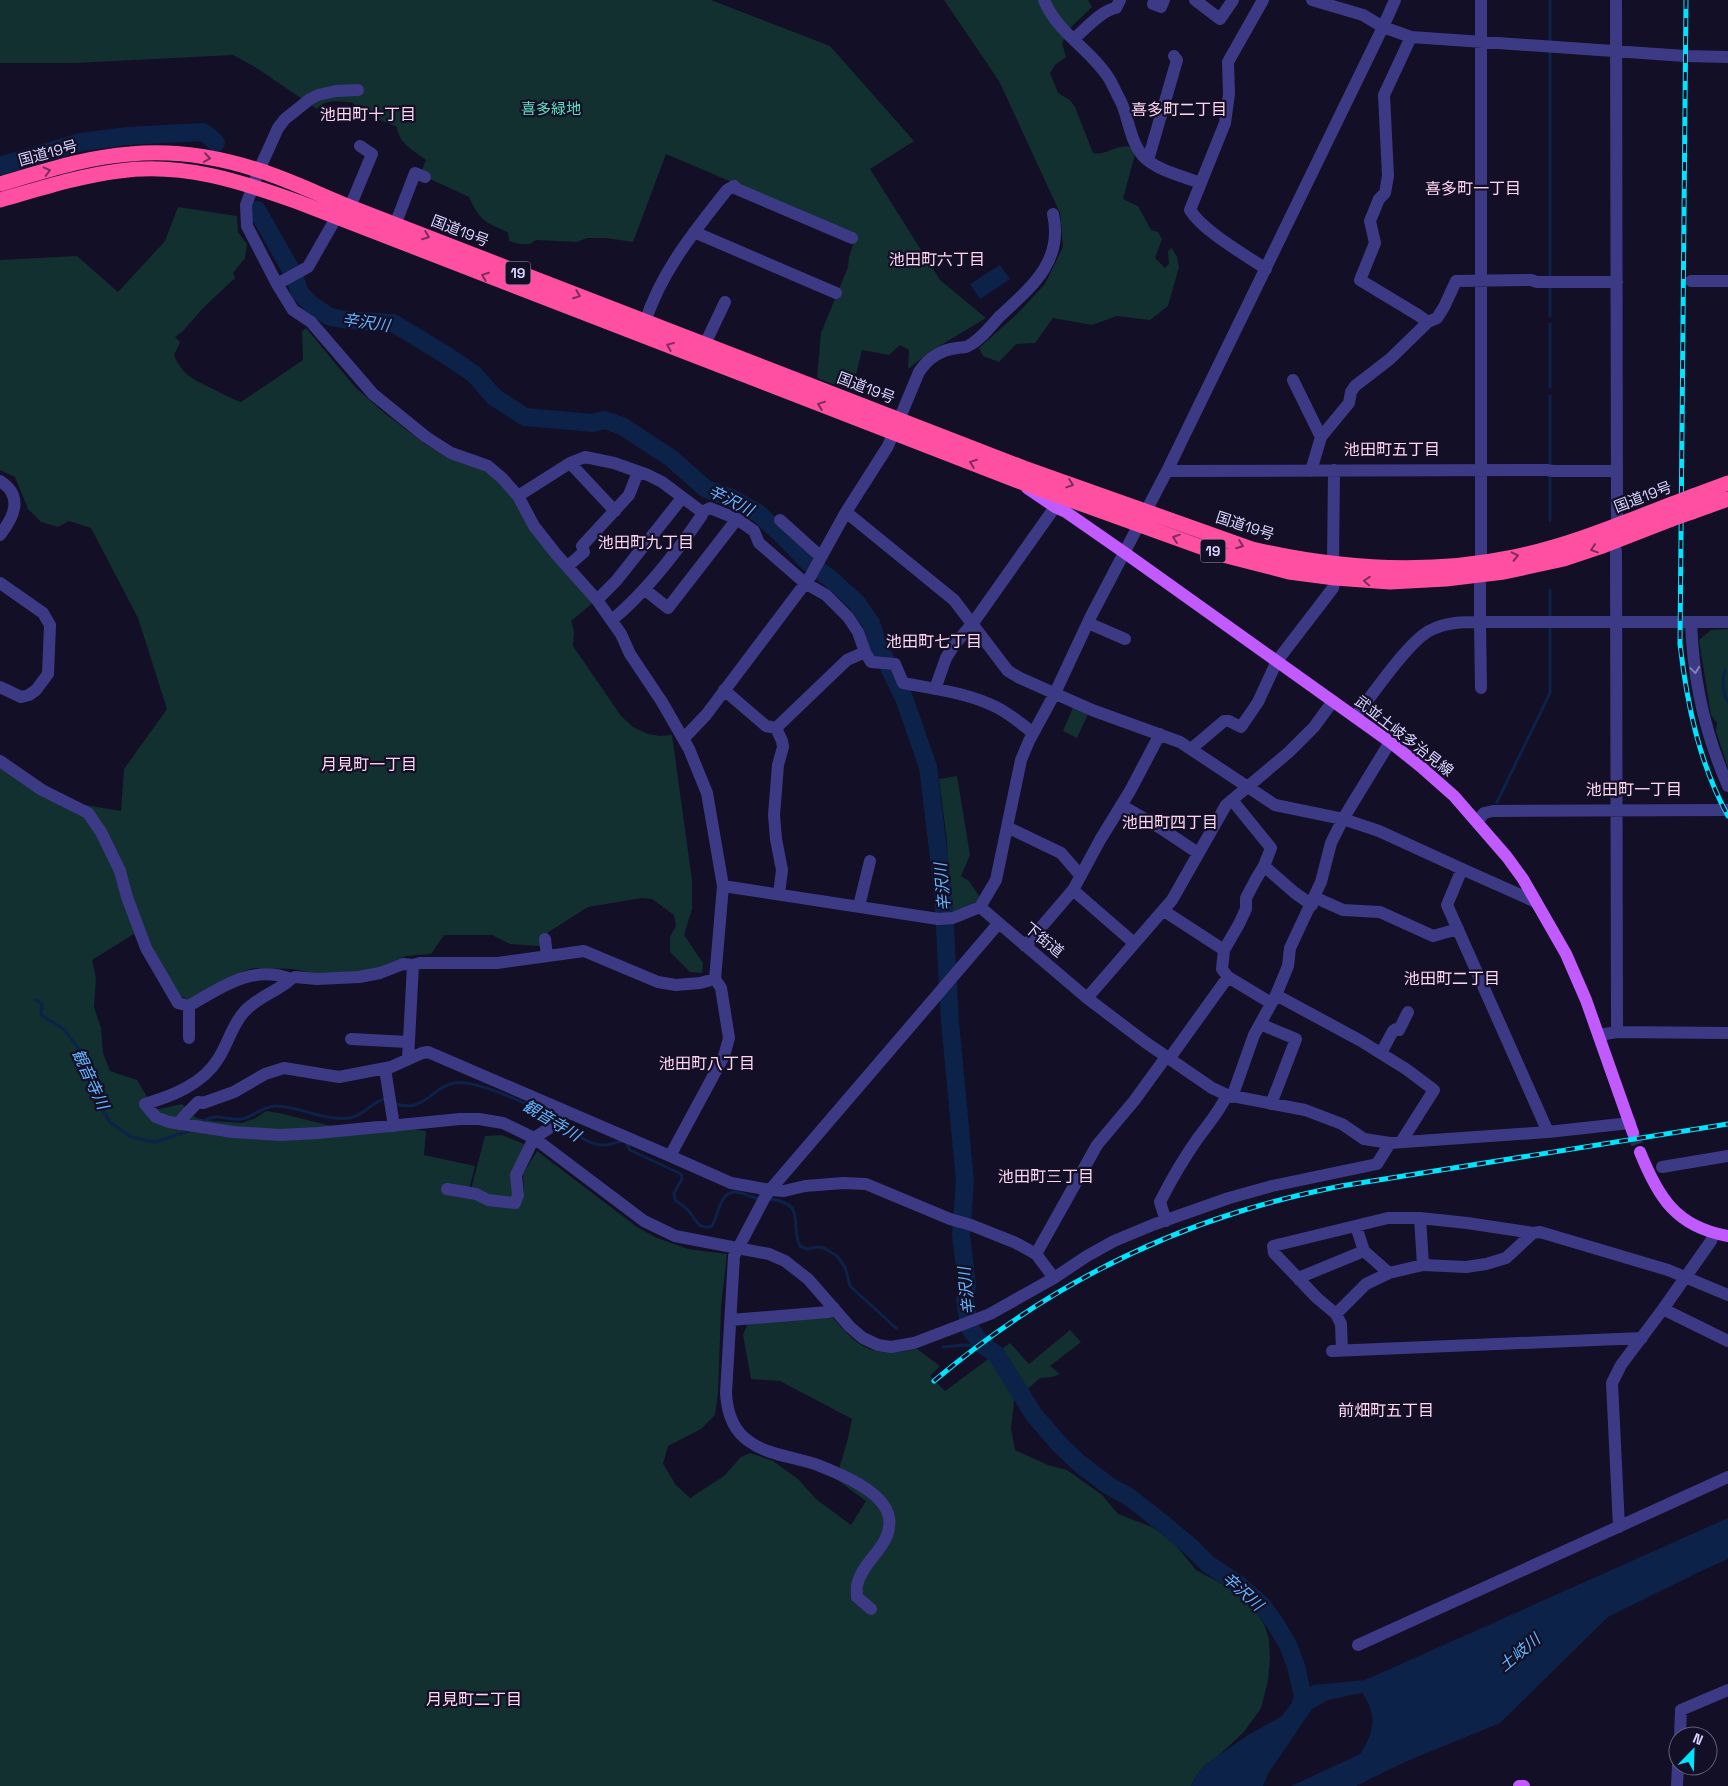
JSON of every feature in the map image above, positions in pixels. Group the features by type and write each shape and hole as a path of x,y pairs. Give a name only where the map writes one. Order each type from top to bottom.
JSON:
{"highway":[{"name":"国道19号","path":"0,184 98,158 131,153 177,154 220,160 259,170 395,225 705,344 897,426 1018,481 1223,554 1289,572 1373,568 1429,568 1475,564 1514,557 1596,534 1728,483"},
{"name":"国道19号","path":"0,200 93,176 138,169 170,169 202,173 253,186 897,426 1146,510 1252,549 1334,571 1390,582 1446,579 1504,572 1564,559 1728,498"}],"main road":[{"name":"武並土岐多治見線","path":"1018,481 1055,508 1066,512 1125,553 1390,742 1435,778 1454,796 1507,857 1523,879 1566,954 1599,1035 1631,1128"},
{"path":"1640,1152 1652,1181 1662,1198 1674,1211 1690,1222 1714,1233 1728,1236"},
{"path":"1519,1786 1524,1786"}],"street":[{"path":"1044,0 1058,24 1074,39 1109,79 1122,104 1136,145 1143,156 1157,166 1200,183"},
{"path":"1074,39 1105,12 1116,8 1120,0"},
{"path":"1195,0 1220,19 1233,0"},
{"path":"1263,0 1228,62 1229,94 1225,123 1190,210 1194,217 1210,230 1266,269"},
{"path":"1312,0 1363,15 1383,26 1411,37 1685,56 1728,57"},
{"path":"723,886 931,918 953,918 980,907 996,880 1021,760 1033,733 1167,471 1395,0"},
{"path":"1481,0 1481,556"},
{"path":"1616,0 1617,518"},
{"path":"1411,37 1384,95 1388,176 1385,193 1379,200 1370,221 1375,243 1360,280 1428,322"},
{"path":"1148,160 1177,60 1174,56"},
{"path":"358,90 342,90 318,95 303,104 278,128 246,205 247,226 280,281 293,310 311,322 373,394 426,437 451,453 488,466 518,496 534,526 612,620 630,654 684,738 707,793 723,886 716,979 721,988 729,1038 724,1056 670,1156"},
{"path":"350,207 372,154 360,146"},
{"path":"395,225 415,173 425,177"},
{"path":"645,322 659,287 675,257 727,190 734,186 737,189 852,238"},
{"path":"684,738 706,715 807,580 846,512 888,446 919,372 925,364 933,356 947,350 967,347 1035,282 1051,258 1055,234 1053,214"},
{"path":"280,281 304,270 308,266 336,218"},
{"path":"694,232 836,293"},
{"path":"1311,471 1321,437 1349,402 1351,392 1355,386 1390,359 1428,322 1437,318 1456,281 1616,282"},
{"path":"1691,281 1728,281"},
{"path":"705,344 725,302"},
{"path":"1293,380 1321,437"},
{"path":"518,496 585,457 614,463 662,482 702,512"},
{"path":"570,464 615,512"},
{"path":"1191,749 1224,721 1229,721 1241,727 1258,702 1277,661 1333,588 1334,470"},
{"path":"1167,471 1616,471"},
{"path":"568,566 584,552 582,546 629,495 638,472"},
{"path":"0,481 8,486 14,498 14,512 9,524 0,535"},
{"path":"597,600 616,581 682,498"},
{"path":"612,620 633,603 688,535 702,515 702,512 710,508 737,519 754,531 759,543 826,595 848,617 858,632 865,652 871,662 895,664 903,683 966,696 996,707 1033,733"},
{"path":"934,688 946,658 954,645 973,623 1055,508"},
{"path":"846,512 954,600 1008,670 1020,678 1092,710 1180,742 1275,805 1343,819 1379,831 1536,902"},
{"path":"644,589 668,608 737,519"},
{"path":"780,520 821,558"},
{"path":"1616,551 1616,1032"},
{"path":"0,583 43,613 50,625 48,674 41,684 29,695 21,697 0,687"},
{"path":"1480,584 1481,688"},
{"path":"1355,717 1412,645 1430,630 1454,622 1728,622"},
{"path":"1691,622 1694,668 1701,707 1715,755 1728,786"},
{"path":"1088,623 1125,639"},
{"path":"776,728 847,660 865,652"},
{"path":"724,690 766,726 776,728"},
{"path":"1087,998 1164,911 1178,890 1220,812 1289,752 1314,727 1333,701"},
{"path":"776,728 783,747 778,765 774,815 782,870 779,894"},
{"path":"1025,946 1073,890 1160,734"},
{"path":"1166,1221 1160,1202 1169,1182 1199,1137 1230,1096 1247,1051 1288,966 1290,948 1325,871 1331,843 1343,819 1390,742"},
{"path":"0,761 42,790 88,813 101,832 120,871 127,897 146,948 178,1003 189,1006 212,992 244,977 268,973 278,974 291,979"},
{"path":"716,979 700,983 667,984 584,951 497,963 403,964 380,973 359,977 317,979 295,977 244,1011 218,1060 206,1073 179,1092 145,1104 156,1116 169,1122 233,1132 280,1135 318,1134 460,1119 479,1119 504,1123 534,1138 644,1221 675,1236 769,1254 785,1261 808,1279 850,1327 863,1338 878,1345 891,1347 914,1344 990,1314 1114,1241 1229,1198 1272,1186 1377,1164 1396,1143 1434,1090 1381,1053 1228,977 1222,969 1224,950 1239,924 1246,908 1246,898 1264,866 1271,848 1232,800"},
{"path":"1121,805 1162,828 1198,853"},
{"path":"1477,822 1484,813 1493,811 1728,810"},
{"path":"1007,827 1061,853 1080,875"},
{"path":"859,906 870,860"},
{"path":"1264,866 1295,893 1313,901 1343,910 1380,912 1433,936 1458,929"},
{"path":"1462,869 1447,904 1548,1132"},
{"path":"1073,890 1134,943"},
{"name":"下街道","path":"980,907 1087,998 1167,1058 1212,1088 1230,1096 1305,1110 1342,1124 1364,1139 1396,1143 1631,1128"},
{"path":"1164,911 1224,950"},
{"path":"871,1609 857,1597 858,1582 864,1569 882,1546 887,1534 890,1521 887,1510 871,1492 859,1484 815,1465 750,1443 730,1420 726,1393 734,1256 766,1196 998,924"},
{"path":"545,939 547,956"},
{"path":"408,1059 413,965"},
{"path":"1036,1254 1097,1145 1134,1101 1228,977"},
{"path":"189,1006 189,1038"},
{"path":"1381,1053 1393,1031 1399,1030 1408,1012"},
{"path":"1260,1024 1296,1039 1271,1104"},
{"path":"1599,1035 1616,1032 1728,1033"},
{"path":"351,1039 408,1042"},
{"path":"198,1102 203,1103 234,1092 265,1074 284,1068 339,1077 385,1068 422,1053 432,1053 528,1095 558,1116 577,1115 731,1183 766,1196 805,1186 843,1183 866,1184 1016,1243 1036,1254 1054,1278"},
{"path":"385,1068 394,1126"},
{"path":"198,1102 196,1090 206,1073"},
{"path":"179,1124 185,1113 198,1102"},
{"path":"446,1188 476,1194 488,1200 515,1203 518,1195 516,1175 534,1138 548,1129 558,1116"},
{"path":"1662,1167 1728,1156"},
{"path":"1642,1338 1337,1350 1341,1324 1336,1314 1299,1280 1274,1253 1273,1246 1388,1218 1420,1218 1467,1223 1533,1233 1540,1232 1686,1277 1728,1295"},
{"path":"1420,1218 1423,1265"},
{"path":"1356,1226 1364,1251 1388,1273"},
{"path":"1336,1314 1366,1284 1388,1273 1423,1265 1466,1267 1486,1264 1506,1258 1533,1233"},
{"path":"1620,1527 1612,1383 1621,1365 1686,1277 1711,1241 1714,1233"},
{"path":"1299,1280 1303,1276 1364,1251"},
{"path":"731,1320 828,1312 834,1308"},
{"path":"1663,1309 1728,1341"},
{"path":"1358,1645 1728,1477"},
{"path":"1680,1726 1681,1710 1728,1690"}],"green space":[{"name":"喜多緑地","path":"0,0 711,0 830,46 914,141 870,169 940,280 986,318 931,351 908,369 909,350 900,345 889,355 862,350 852,391 817,378 821,333 848,267 856,235 666,154 633,242 606,238 587,238 577,242 536,240 530,244 509,241 508,232 484,220 476,211 469,197 430,179 430,173 422,170 426,160 404,142 398,133 397,127 358,111 353,103 329,102 317,109 255,67 233,55 76,63 0,63"},
{"path":"944,0 1088,0 1092,7 1070,28 1062,43 1066,57 1055,65 1050,73 1058,93 1070,100 1075,107 1093,153 1103,153 1126,146 1131,147 1135,154 1123,199 1138,206 1151,230 1158,232 1162,239 1155,258 1165,268 1169,264 1168,251 1172,248 1177,257 1179,267 1168,306 1150,320 1117,316 1092,325 1053,318 1035,343 1016,344 999,362 983,356 979,348 1017,314 1045,284 1063,247 1060,213 999,81"},
{"path":"178,207 237,216 238,232 247,244 245,258 233,273 235,278 175,337 180,342 174,355 188,375 241,402 303,360 302,331 306,328 355,387 382,411 426,445 451,458 487,469 514,497 594,602 571,621 574,631 573,646 621,716 633,727 648,734 672,735 692,880 692,909 684,935 703,963 702,973 690,972 670,952 670,937 676,926 674,915 652,899 642,898 588,907 547,933 540,946 510,944 492,935 444,935 431,954 406,956 375,969 344,975 318,974 293,969 254,968 244,971 190,1000 180,996 142,929 92,960 96,978 94,1007 101,1028 103,1053 110,1071 137,1080 155,1110 182,1104 196,1118 242,1123 256,1118 266,1111 336,1127 360,1124 426,1131 424,1155 475,1166 469,1190 490,1204 524,1193 523,1174 537,1151 637,1227 657,1238 688,1249 727,1254 721,1308 718,1394 715,1415 701,1429 668,1446 663,1464 676,1485 690,1498 724,1476 741,1457 750,1453 773,1461 798,1479 816,1499 851,1525 866,1501 836,1479 852,1419 780,1381 751,1379 743,1335 750,1318 828,1312 848,1334 866,1347 876,1351 888,1352 917,1349 940,1366 930,1376 945,1391 1010,1343 1029,1364 1070,1330 1081,1342 1050,1366 1060,1374 1040,1378 1014,1401 1011,1429 1015,1450 1048,1465 1067,1470 1102,1495 1118,1514 1152,1527 1174,1543 1196,1570 1222,1584 1251,1605 1264,1624 1269,1639 1268,1681 1261,1708 1244,1732 1218,1756 1205,1765 1191,1786 0,1786 0,766 51,799 121,811 124,769 167,709 138,618 91,528 69,521 58,527 41,522 28,509 15,477 0,470 0,260 77,256 118,292 165,241"},
{"path":"1728,629 1728,768 1716,731 1717,723 1711,715 1699,640 1711,630"},
{"path":"1074,705 1089,712 1077,738 1063,731"},
{"path":"957,776 970,855 961,876 969,881 981,899 951,914 947,841 939,779"},
{"path":"502,1135 524,1144 516,1175 515,1203 470,1193 485,1136"}],"water":[{"path":"1000,265 1010,279 980,299 970,284"},
{"name":"土岐川","path":"1728,1518 1728,1559 1608,1617 1500,1723 1405,1762 1356,1786 1291,1786 1360,1754 1368,1739 1372,1724 1370,1708 1362,1693 1328,1700 1312,1709 1268,1774 1263,1786 1191,1786 1205,1765 1248,1735 1282,1716 1296,1697 1313,1685 1365,1680"}],"waterway":[{"path":"1550,0 1550,41"},
{"path":"1550,53 1550,278"},
{"name":"辛沢川","path":"0,166 81,142 127,136 203,132 216,143"},
{"name":"辛沢川","path":"257,210 294,275 300,293 312,305 330,317 393,323 474,374 494,397 525,417 593,423 604,420 622,426 671,458 706,489 729,497 758,513 809,563 831,579 856,602 871,623 878,645 904,698 928,767 943,891 950,1022 965,1181 961,1235 967,1285 965,1301 970,1329 984,1346 996,1354 1034,1415 1060,1445 1079,1463 1109,1486 1128,1496 1192,1548 1208,1564 1238,1584 1261,1604 1288,1645 1296,1666 1303,1697 1296,1716"},
{"path":"1550,286 1550,316"},
{"path":"1550,324 1550,387"},
{"path":"1550,396 1550,463"},
{"path":"1550,475 1550,521"},
{"path":"1550,590 1550,615"},
{"path":"1497,802 1550,693 1550,627"},
{"path":"1725,670 1724,686 1728,702"},
{"name":"観音寺川","path":"36,1000 42,1004 41,1015 65,1030 82,1054 103,1110 110,1122 131,1137 155,1142 189,1131"},
{"name":"観音寺川","path":"396,1104 414,1105 447,1085 464,1083 490,1089 553,1116"},
{"name":"観音寺川","path":"203,1121 214,1117 241,1119 271,1106 294,1108 321,1116 348,1118 358,1115 380,1100 385,1099"},
{"name":"観音寺川","path":"558,1120 580,1137 592,1143 606,1145 625,1141 630,1150 681,1174 682,1179 674,1193 675,1200 688,1210 697,1223 703,1227 712,1226 720,1205 730,1193 736,1192 760,1199"},
{"name":"観音寺川","path":"769,1199 781,1201 789,1205 793,1210 800,1246 807,1249 824,1248 837,1256 845,1267 850,1286 896,1328"},
{"name":"観音寺川","path":"943,1347 984,1346"}],"tunnel":[{"path":"1633,1133 1640,1152"}],"railway":[{"path":"1686,0 1680,644 1686,689 1696,733 1709,775 1728,816"},
{"path":"934,1381 1004,1327 1078,1281 1156,1242 1238,1212 1290,1197 1341,1186 1728,1124"}],"district":[{"name":"喜多町二丁目","path":"1179,109"},
{"name":"池田町十丁目","path":"368,114"},
{"name":"喜多町一丁目","path":"1473,188"},
{"name":"池田町六丁目","path":"937,259"},
{"name":"池田町五丁目","path":"1392,449"},
{"name":"池田町九丁目","path":"646,542"},
{"name":"池田町七丁目","path":"934,641"},
{"name":"月見町一丁目","path":"369,764"},
{"name":"池田町一丁目","path":"1634,789"},
{"name":"池田町四丁目","path":"1170,822"},
{"name":"池田町二丁目","path":"1452,978"},
{"name":"池田町八丁目","path":"707,1063"},
{"name":"池田町三丁目","path":"1046,1176"},
{"name":"前畑町五丁目","path":"1386,1410"},
{"name":"月見町二丁目","path":"474,1699"}]}
